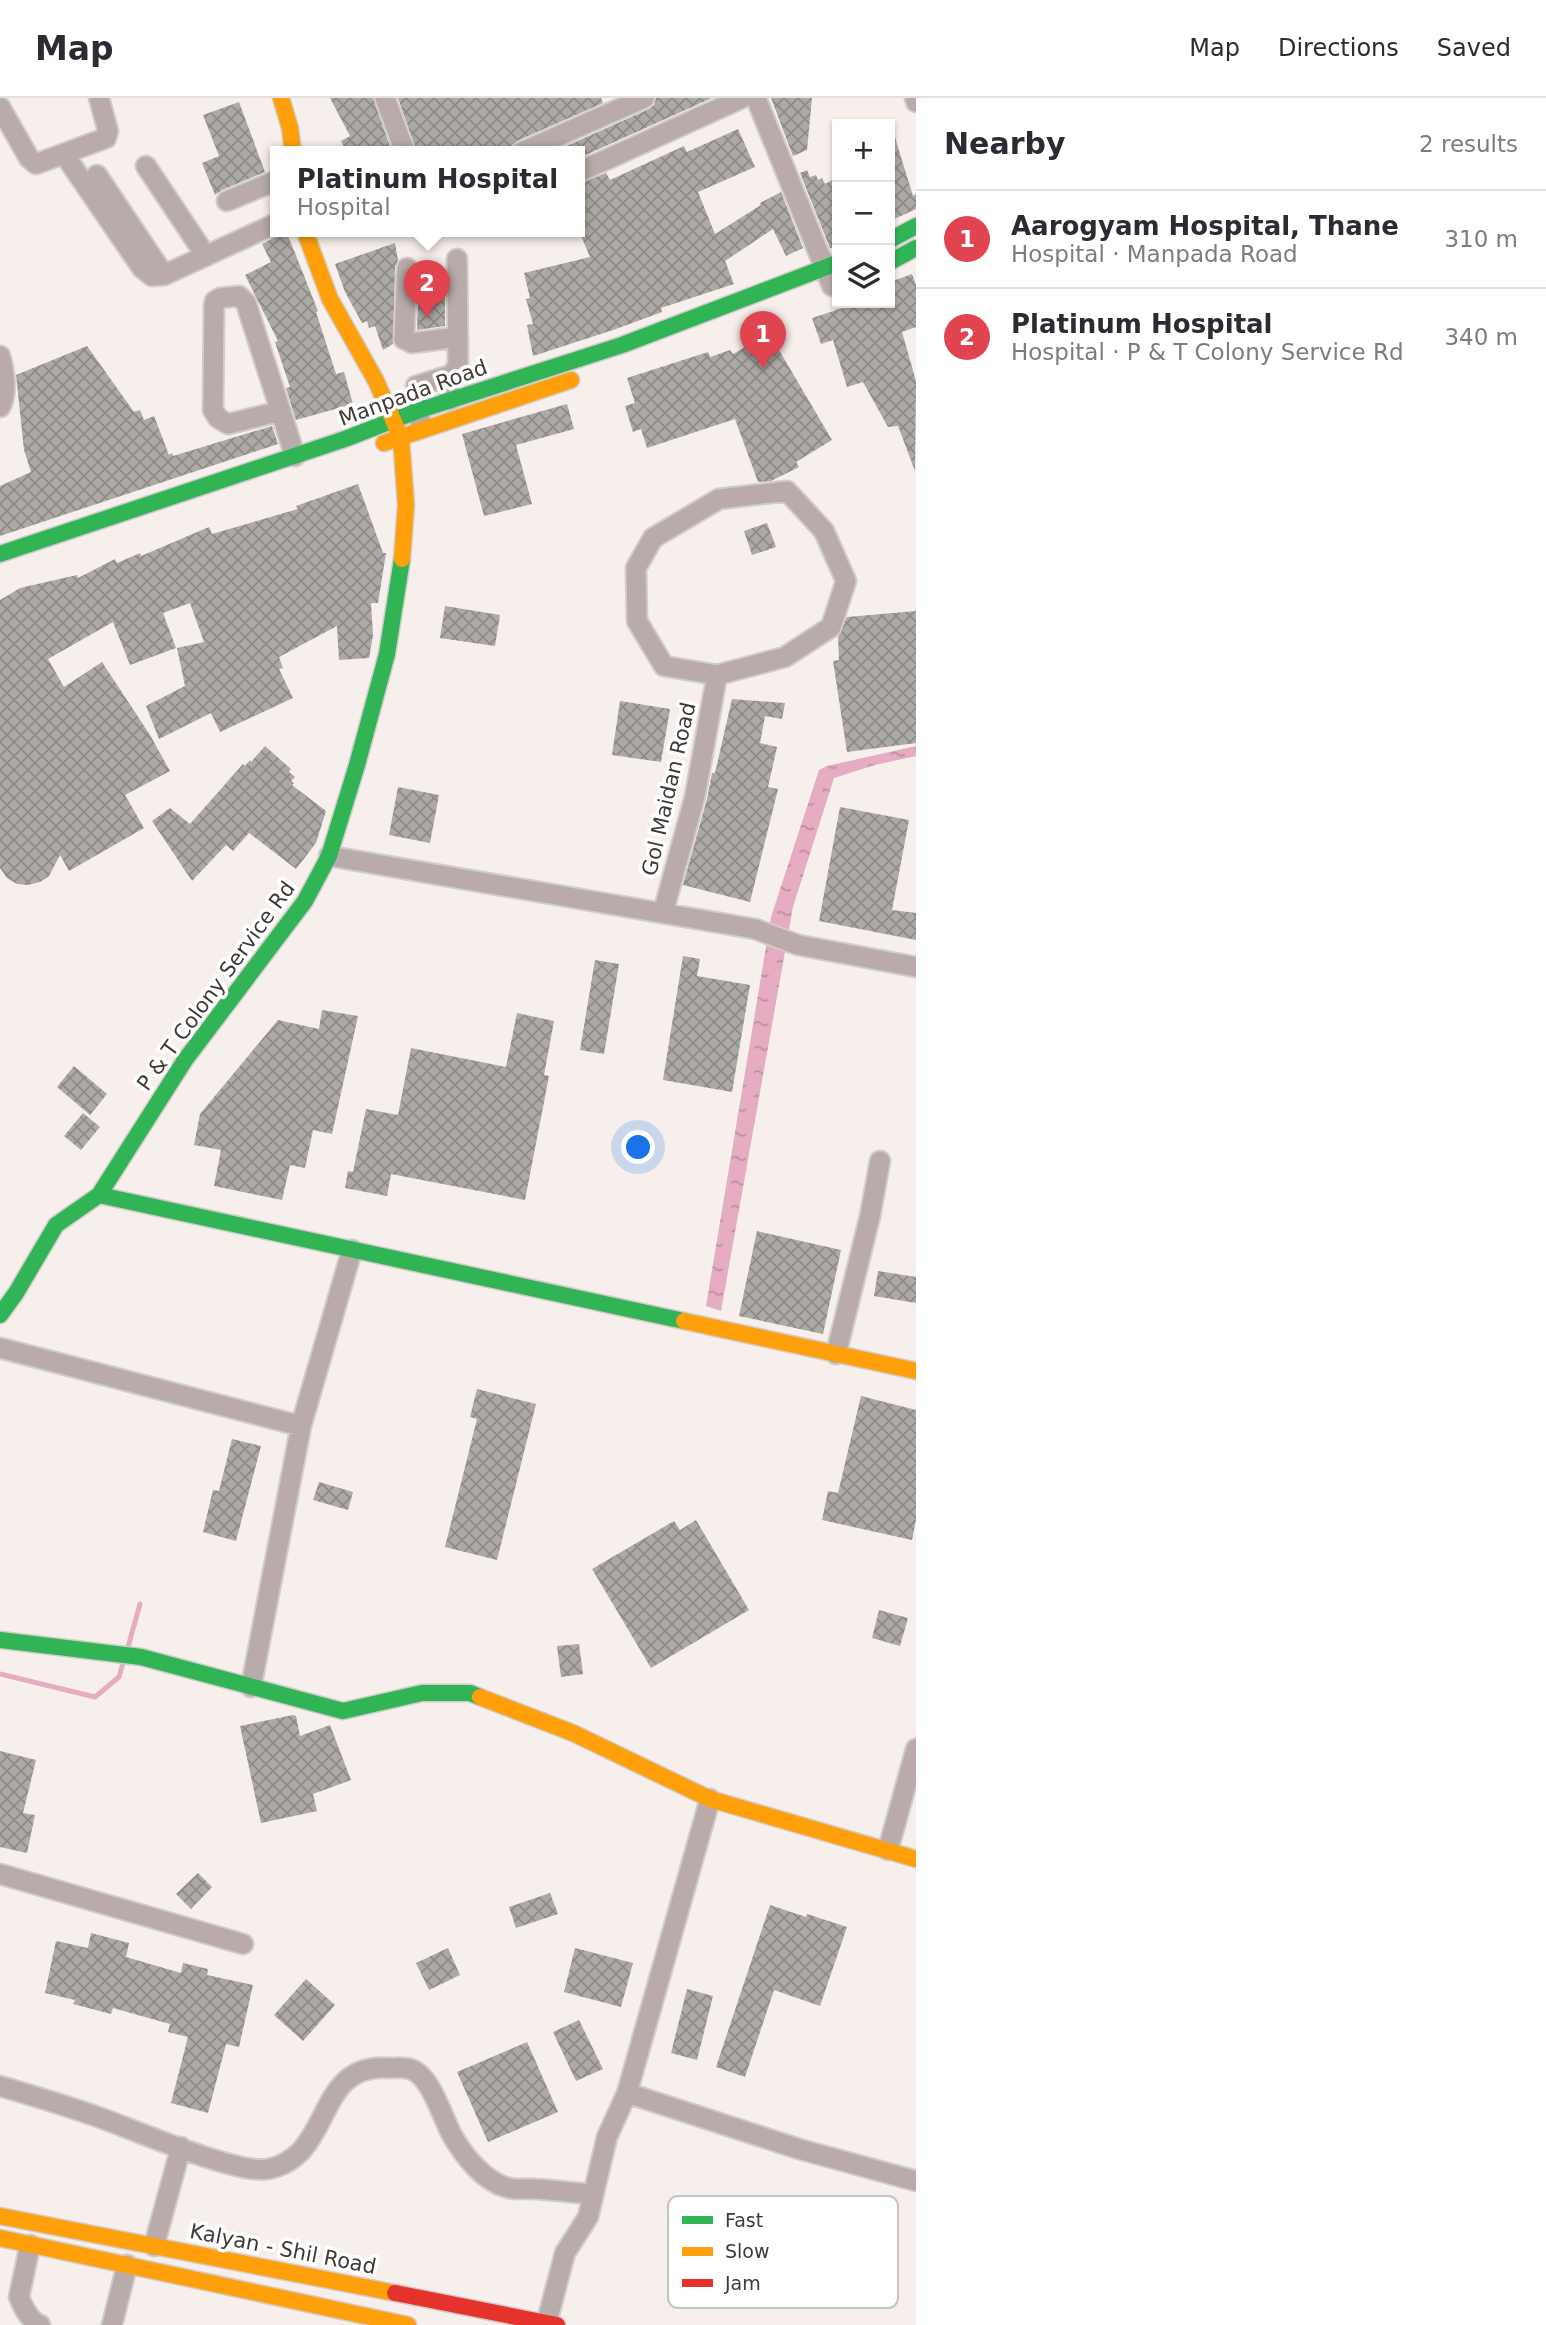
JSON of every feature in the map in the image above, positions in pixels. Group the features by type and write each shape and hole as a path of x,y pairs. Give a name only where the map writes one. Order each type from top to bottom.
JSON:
{"street":[{"path":"0,107 31,161 39,164 106,138 108,131 99,98"},
{"path":"281,98 292,146"},
{"path":"385,98 403,146"},
{"path":"536,146 644,98"},
{"path":"585,169 742,98"},
{"path":"756,98 830,279"},
{"path":"64,154 142,268 152,276 164,275 270,226"},
{"path":"146,166 206,256"},
{"path":"97,175 164,275"},
{"path":"227,201 270,183"},
{"path":"895,237 916,226"},
{"name":"P & T Colony Service Rd","path":"99,1195 185,1059 305,901 329,856 387,654 402,556 406,505 401,438 376,381 330,299 307,237"},
{"path":"895,259 916,248"},
{"path":"450,400 449,380 458,365 457,259"},
{"path":"407,268 404,339 412,343 458,337"},
{"name":"Manpada Road","path":"262,475 295,456 417,411 622,345 714,321 830,279"},
{"path":"281,411 228,424 218,418 213,410 214,306 215,301 220,298 239,296 246,303 281,411 295,456"},
{"path":"0,356 4,394 0,407"},
{"path":"530,374 536,393"},
{"path":"423,430 417,411 416,386 451,376"},
{"name":"Manpada Road","path":"1,563 262,475 401,438 584,376"},
{"name":"Gol Maidan Road","path":"787,491 824,531 846,581 831,627 785,656 718,675 664,666 637,621 636,568 653,538 719,499 787,491"},
{"name":"Manpada Road","path":"78,545 112,524"},
{"name":"Gol Maidan Road","path":"663,913 695,796 718,675"},
{"path":"329,856 755,929 798,945 916,967"},
{"path":"836,1354 870,1216 880,1161"},
{"path":"0,1315 56,1225 99,1195 916,1371"},
{"path":"251,1687 301,1426 352,1250"},
{"path":"0,1348 301,1426"},
{"path":"0,1640 125,1655 343,1711 422,1693 470,1693 573,1733 710,1799 916,1859"},
{"path":"888,1850 916,1749"},
{"path":"550,2324 565,2253 588,2217 607,2137 627,2093 710,1799"},
{"path":"0,1874 243,1944"},
{"path":"0,2086 243,2168 267,2169 286,2162 310,2143 332,2095 358,2072 373,2067 411,2069 428,2085 452,2136 466,2156 489,2178 508,2188 593,2194"},
{"path":"627,2093 799,2149 916,2181"},
{"path":"155,2246 181,2147"},
{"name":"Kalyan - Shil Road","path":"0,2216 526,2322 550,2324"},
{"path":"0,2238 408,2325"},
{"path":"30,2245 19,2297 22,2305 40,2325"},
{"path":"112,2325 127,2265"}],"water":[{"path":"916,746 916,756 834,778 793,907 721,1311 706,1306 771,917 819,770"}],"building":[{"path":"330,98 373,98 390,146 343,146 341,141 350,136"},
{"path":"398,98 601,98 603,103 517,141 512,146 415,146"},
{"path":"656,98 712,98 585,155 585,146 566,146 649,109"},
{"path":"771,98 812,98 807,150 793,156"},
{"path":"239,102 265,172 215,195 202,163 219,156 203,115"},
{"path":"738,129 755,167 698,192 715,234 781,192 803,248 786,256 773,229 725,261 734,284 661,308 662,312 616,329 533,356 527,325 533,324 526,299 530,298 524,273 590,257 582,237 585,237 585,182 606,173 610,180 684,146 687,152"},
{"path":"895,138 913,196 916,194 916,209 895,219"},
{"path":"807,170 810,177 816,175 818,180 822,178 825,184 832,180 832,248 830,248 800,173"},
{"path":"275,237 288,237 318,311 316,312 336,374 344,372 353,404 296,420 286,388 290,387 275,342 278,341 245,275 271,262 262,244"},
{"path":"395,243 398,260 395,267 393,344 383,350 375,326 369,328 367,321 362,323 345,292 335,264"},
{"path":"912,274 916,285 916,327 902,332 916,381 915,471 898,426 888,427 863,382 847,387 833,340 821,344 812,318 843,308 895,308 895,280"},
{"path":"445,298 445,326 417,330 418,299"},
{"path":"769,333 832,440 796,462 799,467 771,481 758,482 735,419 647,448 641,429 633,432 625,406 635,403 627,378 708,352 710,357 730,350 733,354"},
{"path":"87,346 134,412 140,410 144,420 154,416 169,455 272,426 278,444 0,536 0,486 31,472 24,450 16,375"},
{"path":"567,404 574,429 516,445 532,504 484,516 462,434"},
{"path":"358,484 383,553 386,553 378,603 371,603 373,635 369,658 339,660 337,626 279,657 283,668 279,669 293,698 220,732 211,713 159,739 146,706 185,686 177,648 204,642 190,603 163,613 176,648 130,665 113,622 48,659 64,687 102,662 170,771 125,795 144,828 69,871 60,855 49,876 40,882 17,884 7,878 0,868 0,600 20,588 77,575 78,578 115,559 117,563 140,553 141,556 209,527 212,534 298,509 296,506"},
{"path":"767,523 776,547 752,555 744,531"},
{"path":"445,606 500,615 495,646 440,638"},
{"path":"916,611 916,743 847,752 833,661 839,660 838,637 847,617"},
{"path":"732,699 785,703 782,719 765,716 760,743 777,747 768,787 778,789 750,902 683,885 712,773 715,773"},
{"path":"620,701 670,709 661,762 612,755"},
{"path":"265,746 291,769 289,772 295,777 291,781 294,783 292,785 326,811 316,843 296,869 249,833 233,851 226,845 192,881 152,821 170,808 190,824 243,764 245,766 250,760 251,762"},
{"path":"398,787 439,795 430,843 389,835"},
{"path":"840,807 909,820 892,910 916,913 916,940 819,921"},
{"path":"683,956 700,959 697,976 750,985 732,1092 663,1080"},
{"path":"595,960 619,964 604,1054 580,1050"},
{"path":"322,1010 358,1016 332,1134 313,1130 305,1168 290,1165 282,1200 214,1186 221,1150 194,1145 200,1114 278,1020 319,1029"},
{"path":"517,1013 554,1021 544,1075 549,1076 525,1200 391,1174 387,1196 345,1188 348,1171 353,1172 366,1109 398,1115 411,1048 506,1067"},
{"path":"74,1066 107,1094 90,1115 57,1087"},
{"path":"83,1113 100,1127 81,1150 64,1136"},
{"path":"757,1231 841,1250 823,1334 739,1316"},
{"path":"878,1271 916,1277 916,1303 874,1296"},
{"path":"477,1389 536,1404 497,1560 445,1547 477,1419 470,1417"},
{"path":"861,1396 916,1410 916,1520 912,1540 822,1520 828,1491 838,1493"},
{"path":"232,1439 261,1446 236,1541 203,1532 213,1490 219,1491"},
{"path":"319,1482 353,1492 348,1510 313,1500"},
{"path":"696,1520 749,1610 651,1668 592,1569 674,1521 680,1530"},
{"path":"879,1610 908,1618 900,1646 872,1638"},
{"path":"579,1644 583,1674 561,1677 557,1646"},
{"path":"296,1716 300,1736 330,1725 351,1780 313,1794 317,1811 261,1823 240,1726"},
{"path":"0,1751 36,1760 23,1813 35,1815 27,1853 0,1847"},
{"path":"198,1873 212,1887 191,1909 176,1894"},
{"path":"550,1893 558,1914 516,1928 509,1907"},
{"path":"770,1905 847,1927 820,2006 774,1990 745,2077 716,2067"},
{"path":"91,1933 129,1943 126,1957 181,1973 183,1963 208,1969 207,1975 253,1985 239,2047 226,2044 208,2113 171,2103 188,2037 168,2032 170,2024 113,2008 111,2014 73,2004 75,2000 45,1993 56,1941 88,1948"},
{"path":"448,1948 460,1975 429,1990 416,1963"},
{"path":"575,1948 633,1963 621,2007 564,1992"},
{"path":"306,1979 335,2005 303,2041 274,2015"},
{"path":"687,1989 713,1996 697,2060 671,2053"},
{"path":"579,2020 603,2069 576,2081 553,2032"},
{"path":"527,2042 558,2112 488,2142 457,2072"}],"waterway":[{"path":"128,1647 140,1604"},
{"path":"0,1674 95,1697 119,1677 123,1663"}],"traffic: fast":[{"path":"895,237 916,226"},
{"path":"895,259 916,248"},
{"path":"0,554 345,439 417,411 622,345 832,265"},
{"path":"0,1315 56,1225 99,1195 185,1060 305,901 329,856 387,654 402,559"},
{"path":"99,1195 684,1321"},
{"path":"0,1640 141,1657 343,1711 422,1693 470,1693 480,1697"}],"traffic: slow":[{"path":"281,98 292,146"},
{"path":"307,237 330,299 376,381 401,438 406,505 402,559"},
{"path":"384,443 571,380"},
{"path":"684,1321 916,1371"},
{"path":"480,1697 573,1733 710,1799 916,1859"},
{"path":"0,2216 395,2293"},
{"path":"0,2238 408,2325"}],"traffic: jam":[{"path":"395,2293 557,2325"}],"place":[{"name":"Platinum Hospital","path":"427,318"},
{"name":"Aarogyam Hospital, Thane","path":"763,369"}]}
